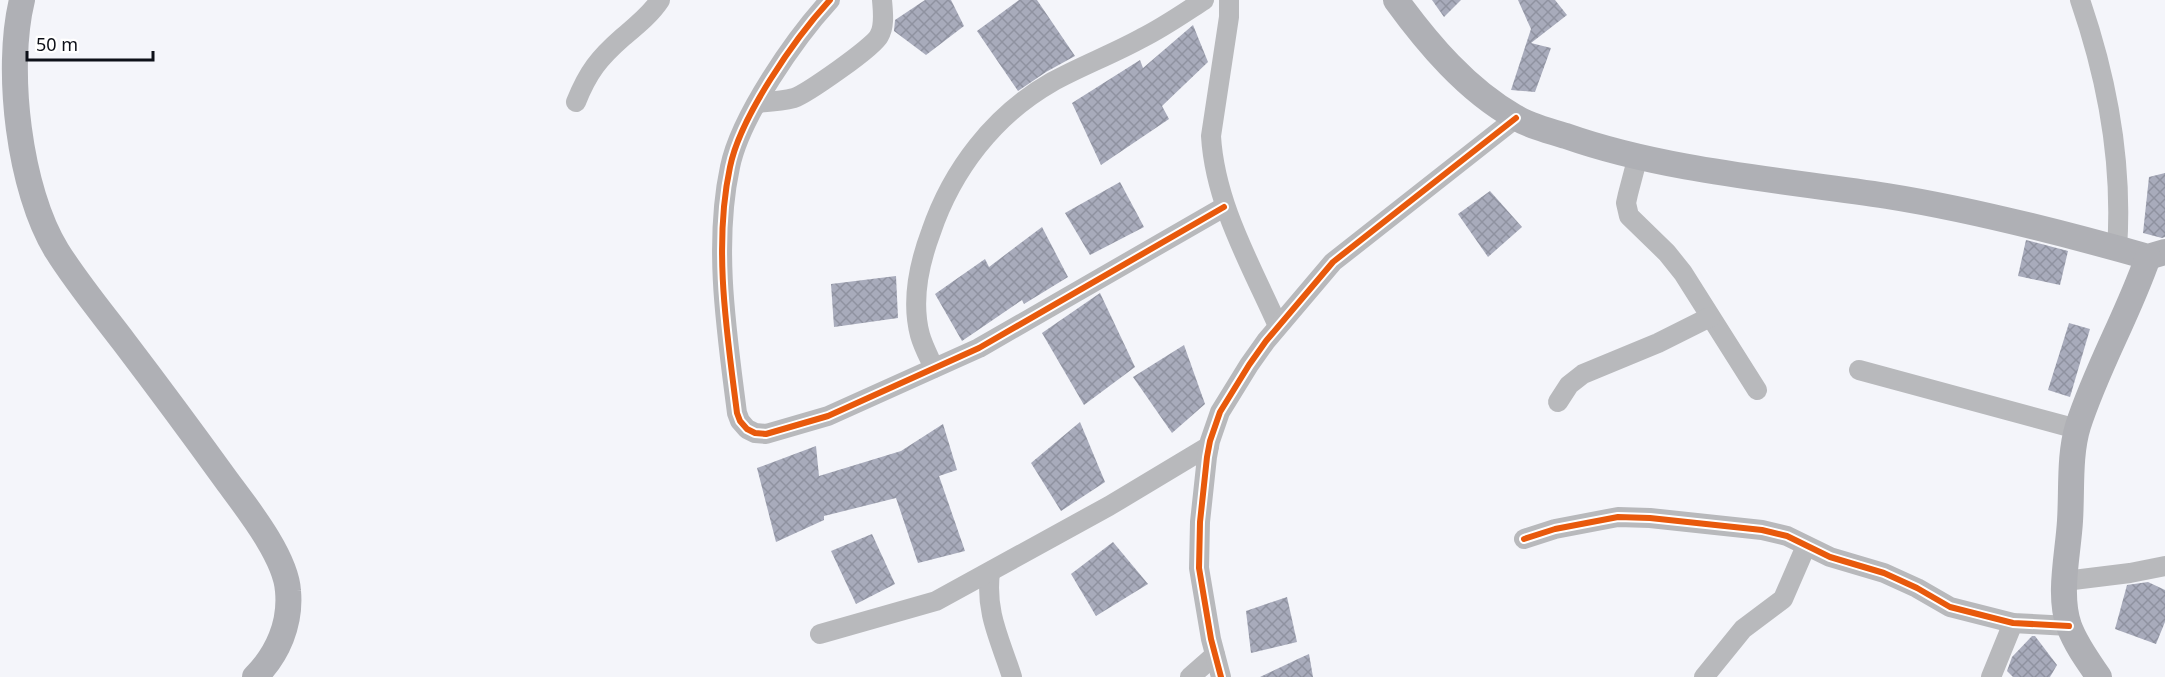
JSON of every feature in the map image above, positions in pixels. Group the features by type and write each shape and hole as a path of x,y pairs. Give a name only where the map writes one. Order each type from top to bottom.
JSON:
{"main road":[{"path":"21,0 15,40 16,111 24,165 41,220 57,251 254,519 284,572 288,590 285,625 280,642 266,666 255,677"},
{"path":"1395,0 1425,37 1478,92 1516,118 1596,147 1706,170 1891,197 1965,211 2117,249 2157,255 2114,334 2077,429 2064,600 2069,626 2099,677"}],"street":[{"path":"576,102 585,79 604,55 660,0"},
{"path":"830,0 781,63 757,103 743,129 730,167 723,225 723,295 737,413 747,429 755,433 766,434 828,416 979,348 1224,207"},
{"path":"757,103 783,100 806,93 867,50 880,36 883,24 882,0"},
{"path":"934,368 920,335 916,308 917,290 924,250 937,212 959,171 996,125 1051,83 1141,39 1204,0"},
{"path":"1229,0 1230,17 1211,136 1215,171 1224,207 1278,326"},
{"path":"2080,0 2112,117 2119,188 2117,249"},
{"path":"1221,677 1199,568 1200,522 1209,446 1221,412 1249,365 1278,326 1333,262 1516,118"},
{"path":"1638,156 1626,203 1629,216 1667,253 1757,390"},
{"path":"1558,402 1569,385 1583,374 1658,343 1710,317"},
{"path":"1859,370 2077,429"},
{"path":"820,634 936,601 1109,506 1209,446"},
{"path":"1524,539 1555,529 1618,517 1762,530 1787,536 1818,553 1892,577 1950,607 2013,623 2069,626"},
{"path":"1704,677 1743,629 1783,599 1806,546"},
{"path":"2065,581 2165,566"},
{"path":"990,572 987,592 991,616 1012,677"},
{"path":"1991,677 2013,623"},
{"path":"1190,677 1215,656"}],"building":[{"path":"925,0 951,0 964,26 926,55 894,31 895,20"},
{"path":"1019,0 1037,0 1075,56 1018,91 977,31"},
{"path":"1432,0 1461,0 1444,17"},
{"path":"1518,0 1555,0 1567,15 1531,43 1551,48 1535,92 1511,90 1531,29"},
{"path":"1193,25 1208,62 1162,106 1169,119 1101,165 1072,103 1140,60 1143,68"},
{"path":"2165,173 2165,237 2162,238 2143,233 2149,177"},
{"path":"1120,182 1144,227 1090,255 1065,213"},
{"path":"1490,191 1522,227 1488,257 1458,214"},
{"path":"1042,227 1068,277 1024,304 1022,300 962,341 935,294 985,259 989,267"},
{"path":"2026,240 2068,251 2060,285 2018,276"},
{"path":"896,276 898,318 834,327 831,284"},
{"path":"1100,293 1135,367 1084,405 1042,333"},
{"path":"2069,323 2090,329 2070,397 2048,390"},
{"path":"1184,345 1205,404 1172,433 1133,377"},
{"path":"1080,422 1105,482 1061,511 1031,463"},
{"path":"943,424 957,470 939,476 965,551 918,563 896,498 824,516 824,520 776,542 757,468 816,446 819,476 901,451"},
{"path":"872,534 895,584 856,604 831,551"},
{"path":"1113,542 1148,584 1096,616 1071,574"},
{"path":"2148,582 2165,590 2165,622 2156,644 2115,629 2127,585"},
{"path":"1287,597 1297,642 1251,653 1246,611"},
{"path":"2032,636 2035,636 2057,665 2050,677 2013,677 2007,671 2012,657"},
{"path":"1309,654 1313,677 1260,677 1300,658"}],"cycle path":[{"path":"830,0 801,35 757,102 745,125 730,167 723,228 723,290 737,413 747,429 755,433 766,434 828,416 979,348 1224,207"},
{"path":"1221,677 1211,639 1199,568 1200,522 1207,457 1220,412 1266,341 1333,262 1516,118"},
{"path":"1524,539 1555,529 1618,517 1650,518 1762,530 1787,536 1830,557 1884,573 1950,607 2013,623 2069,626"}]}
